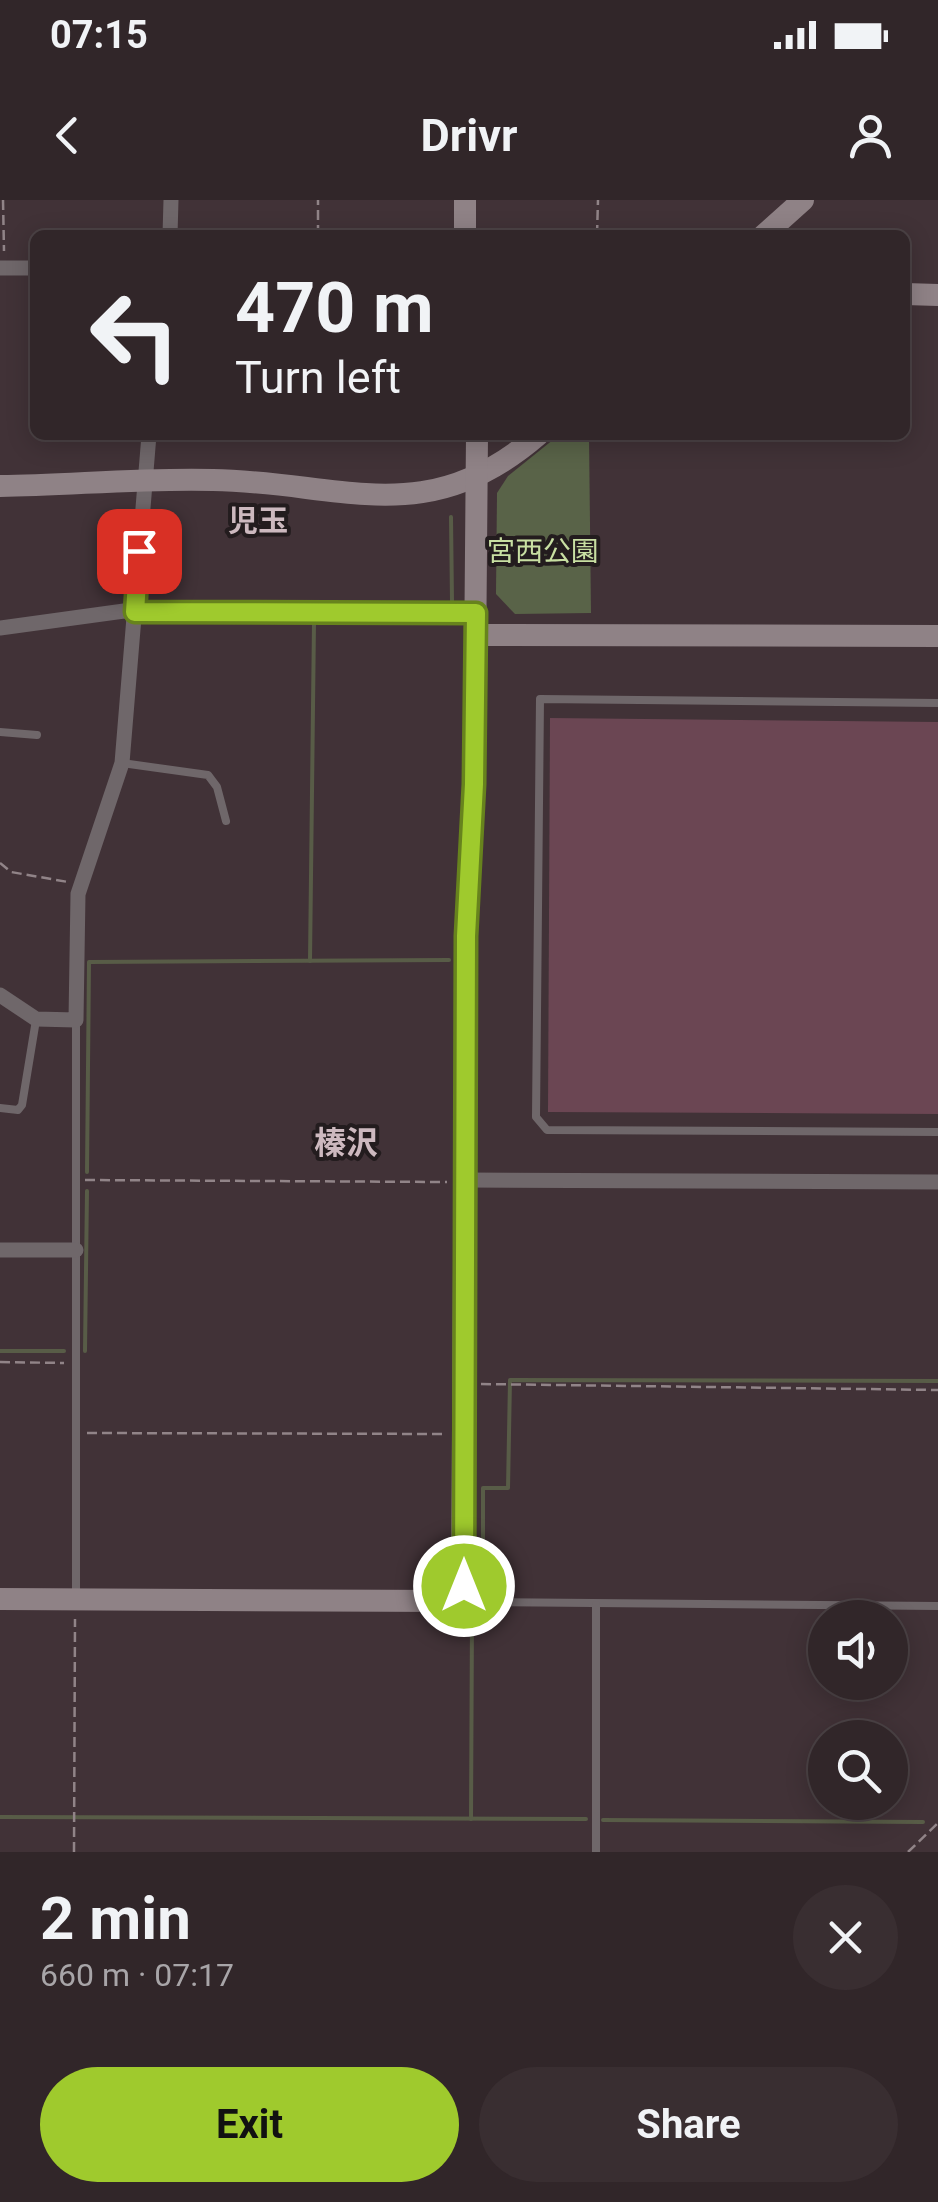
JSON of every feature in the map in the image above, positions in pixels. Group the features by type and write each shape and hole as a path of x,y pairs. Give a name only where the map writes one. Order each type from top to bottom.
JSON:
{"street":[{"path":"170,230 171,200"},
{"path":"465,200 465,230"},
{"path":"770,230 803,200"},
{"path":"2,268 30,268"},
{"path":"910,294 938,295"},
{"path":"0,996 36,1019 76,1020 80,884 122,763 148,440"},
{"path":"0,1599 448,1600 460,1596 466,936 476,624 476,440"},
{"path":"0,486 146,479 241,481 388,496 427,493 476,478 531,440"},
{"path":"0,628 135,612 938,636"},
{"path":"465,1180 938,1182"},
{"path":"0,1250 76,1250"}],"lane":[{"path":"938,702 540,699 536,1116 547,1130 938,1132"},
{"path":"0,732 36,735"},
{"path":"122,763 208,776 217,788 226,821"},
{"path":"0,1108 18,1110 22,1105 36,1019"},
{"path":"76,1020 76,1599"},
{"path":"460,1596 473,1602 596,1605 938,1606"},
{"path":"596,1605 596,1852"}],"path":[{"path":"2,268 4,200"},
{"path":"318,200 318,230"},
{"path":"597,230 598,200"},
{"path":"0,863 11,872 80,884"},
{"path":"78,1180 465,1180"},
{"path":"0,1362 76,1363"},
{"path":"464,1384 938,1390"},
{"path":"76,1433 464,1434"},
{"path":"74,1852 76,1599"},
{"path":"908,1852 938,1822"}],"green space":[{"name":"宮西公園","path":"553,440 589,440 591,613 515,614 496,594 497,493 508,476"}],"building":[{"path":"550,718 938,722 938,1114 548,1112"}],"waterway":[{"path":"451,517 452,602"},
{"path":"310,961 314,622 450,622"},
{"path":"87,1172 89,962 449,960"},
{"path":"85,1351 87,1191"},
{"path":"0,1351 64,1351"},
{"path":"471,1819 472,1616 483,1594 483,1488 508,1488 510,1380 938,1381"},
{"path":"0,1817 586,1819"},
{"path":"603,1820 923,1822"}],"district":[{"name":"児玉","path":"258,520"},
{"name":"榛沢","path":"346,1143"}],"route":[{"path":"139,551 135,612 476,613 474,784 466,936 464,1586"}]}
